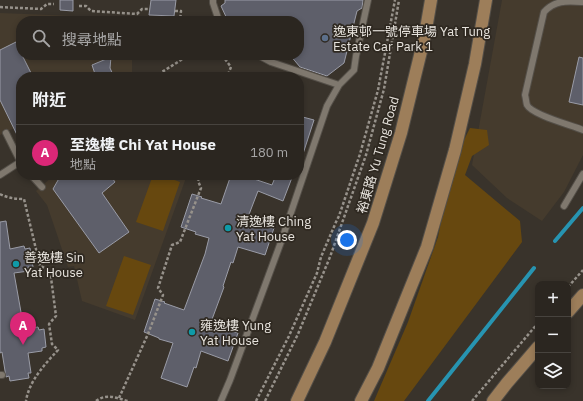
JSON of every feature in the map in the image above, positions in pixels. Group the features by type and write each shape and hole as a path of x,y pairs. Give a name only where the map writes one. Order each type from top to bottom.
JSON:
{"main road":[{"name":"裕東路 Yu Tung Road","path":"297,401 325,342 373,223 401,133 425,36 431,0"},
{"path":"361,401 378,368 427,248 457,143 476,64 486,0"},
{"path":"571,309 583,295"},
{"path":"494,401 507,383 535,350"}],"lane":[{"path":"213,0 217,16"},
{"path":"304,174 327,106 339,85 354,70 368,0"},
{"path":"583,2 557,1 549,5 544,12 525,95 527,105 533,111 542,116 583,130"},
{"path":"267,60 300,72"},
{"path":"304,73 339,85"},
{"path":"6,133 16,154"},
{"path":"0,175 16,165"},
{"path":"564,206 583,174"},
{"path":"35,180 42,188"},
{"path":"221,401 281,242 302,180"}],"path":[{"name":"裕東路 Yu Tung Road","path":"256,401 289,336 317,274 321,257 339,216 360,154 378,90 395,0"},
{"name":"裕東路 Yu Tung Road","path":"265,401 301,327 330,257 366,155 384,89 399,0"},
{"path":"0,6 41,9 47,4 54,4"},
{"path":"79,6 86,6 91,11 129,14 137,14 142,9 150,9"},
{"path":"175,11 180,11 180,16"},
{"path":"162,72 181,60"},
{"path":"226,60 231,67 229,72"},
{"path":"119,398 148,334 163,295 158,288 172,245 180,242 201,188 198,180"},
{"path":"0,194 15,199 24,199 40,266 50,270 56,316 49,324 52,344 58,350 34,380 27,394 26,401"},
{"path":"571,284 583,270"},
{"path":"472,401 535,327"},
{"path":"96,401 107,396 128,401"}],"shaded area":[{"path":"502,0 583,0 583,155 564,192 542,221 507,198 472,165"},
{"path":"0,13 75,16 16,16 16,60 132,60 132,72 16,72 16,127 0,135"},
{"path":"470,128 487,130 489,145 472,156 465,175 520,221 522,242 404,401 374,401 408,322 438,237 446,195 459,150"},
{"path":"49,180 185,180 135,320 82,301 74,266 68,267 47,205 36,191"},
{"path":"151,180 175,180 180,182 163,231 136,222"},
{"path":"124,256 151,265 133,315 106,306"}],"building":[{"path":"60,0 73,0 73,11 60,10"},
{"path":"151,0 176,0 174,16 149,15"},
{"name":"逸東邨一號停車場 Yat Tung Estate Car Park 1","path":"225,0 363,0 362,8 357,11 344,63 327,76 300,67 294,60 304,60 304,16 226,16 221,6 225,3"},
{"path":"16,42 16,60 24,60 30,72 16,72 16,133 0,100 0,50"},
{"path":"579,57 583,58 583,105 569,102"},
{"path":"104,60 111,60 110,68 112,72 94,72 92,65"},
{"path":"304,117 314,120 304,151"},
{"path":"58,180 114,180 115,182 102,193 129,232 99,253 53,189"},
{"path":"229,180 257,180 272,185 274,180 291,180 283,201 258,191 248,217 274,228 265,255 238,247 233,263 231,262 223,286 224,287 211,322 238,333 228,361 201,351 196,368 194,367 187,387 161,378 173,343 159,339 144,332 155,299 184,310 205,254 209,238 195,234 196,232 181,227 192,194 221,204"},
{"path":"6,221 10,249 24,246 25,249 30,248 33,267 28,267 29,271 14,273 24,329 38,327 39,330 44,329 46,347 42,348 42,351 28,353 31,373 28,373 29,378 10,381 9,376 6,377 2,352 0,353 0,222"}],"waterway":[{"path":"555,241 583,208"},
{"path":"428,401 534,268"}],"place":[{"name":"逸東邨一號停車場 Yat Tung Estate Car Park 1","path":"325,38"},
{"name":"清逸樓 Ching Yat House","path":"228,228"},
{"name":"善逸樓 Sin Yat House","path":"16,264"},
{"name":"雍逸樓 Yung Yat House","path":"192,332"},
{"name":"至逸樓 Chi Yat House","path":"23,345"}]}
